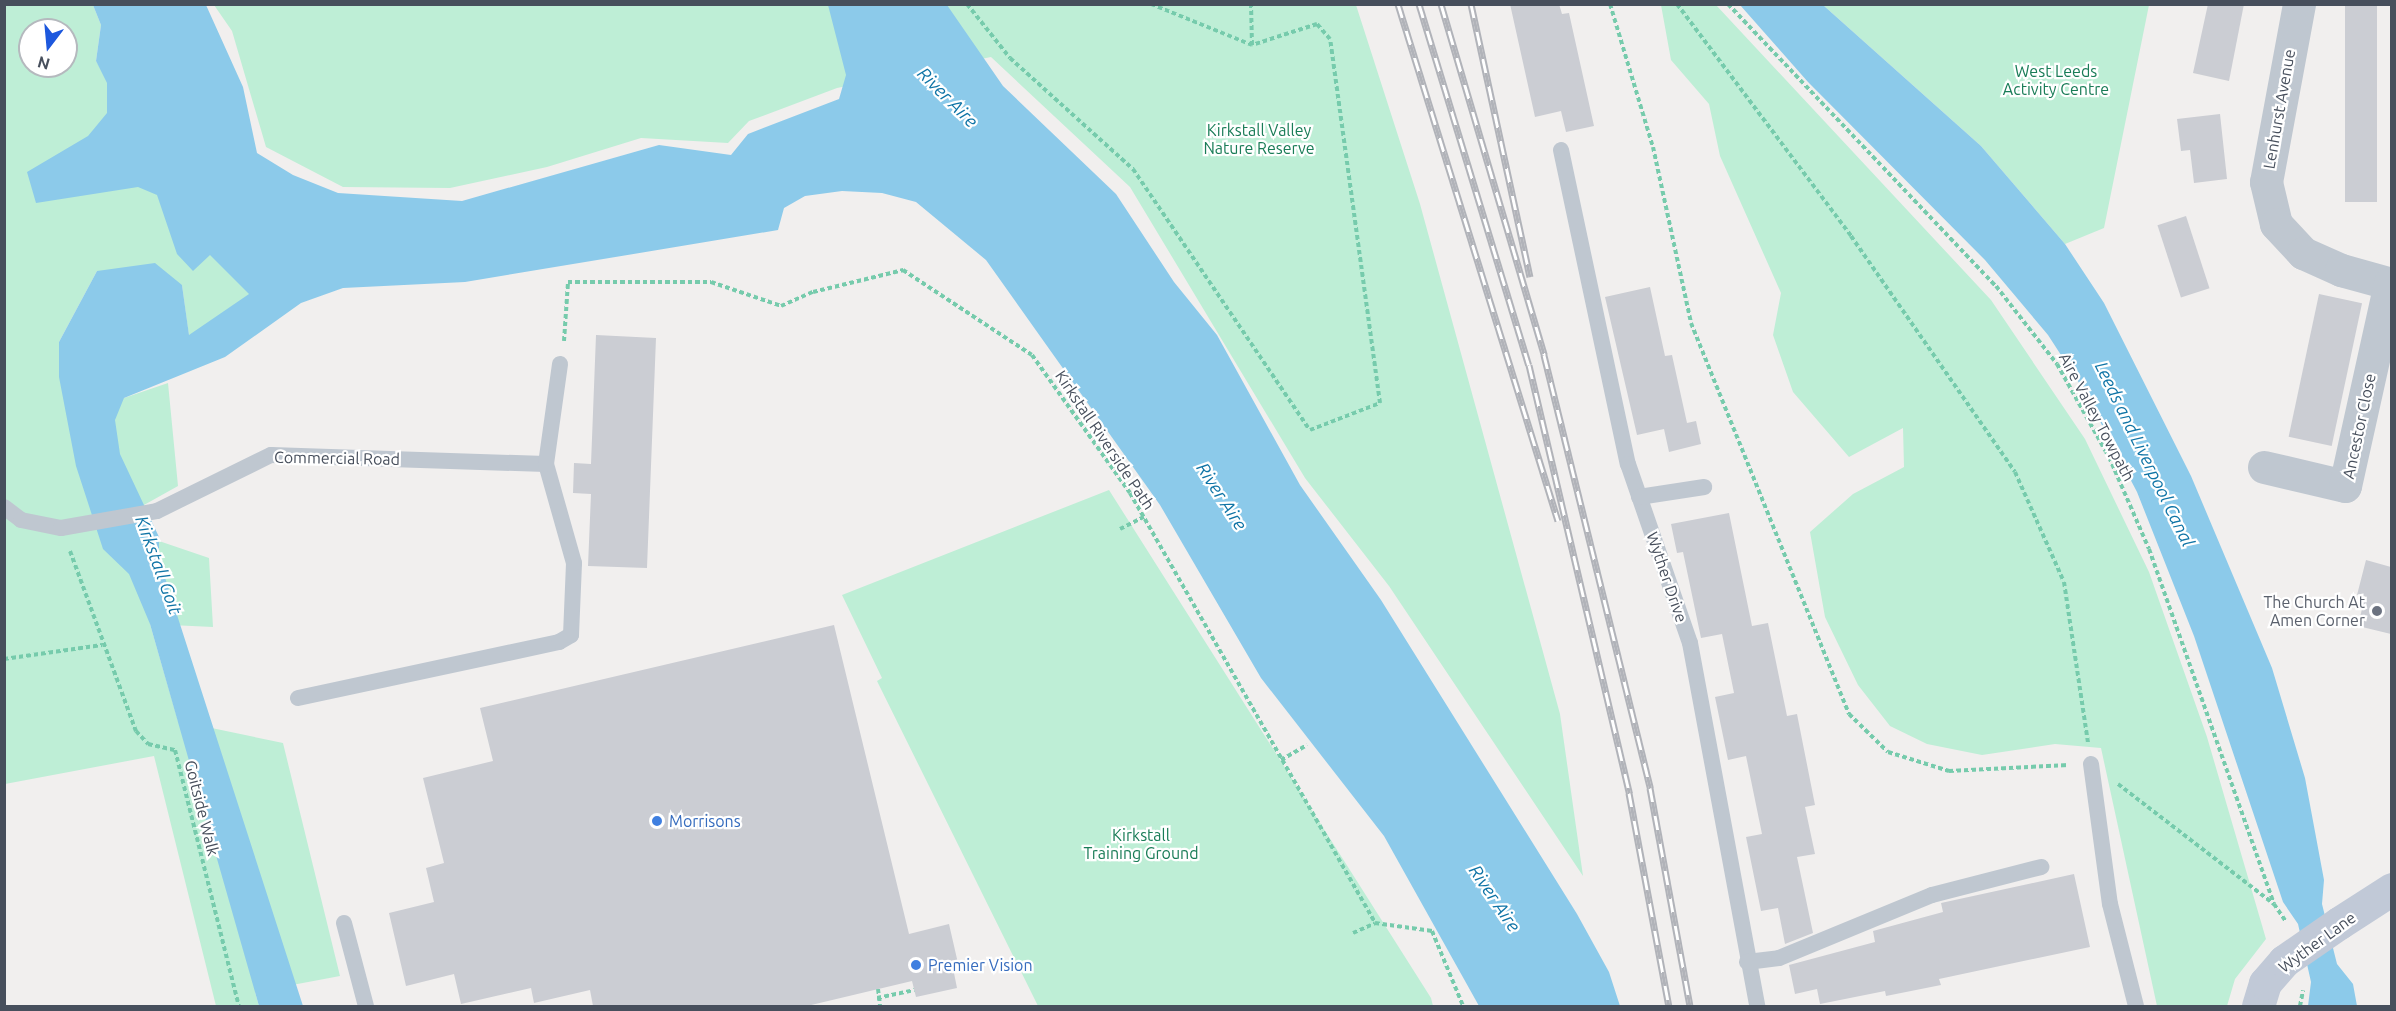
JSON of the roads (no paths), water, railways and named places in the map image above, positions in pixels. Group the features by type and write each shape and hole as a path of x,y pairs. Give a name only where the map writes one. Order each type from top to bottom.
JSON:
{"street":[{"name":"Lenhurst Avenue","path":"2299,4 2268,162 2266,182 2276,224 2303,253 2390,283"},
{"name":"Ancestor Close","path":"2264,467 2345,486 2390,283"},
{"name":"Wyther Lane","path":"2258,1006 2265,983 2284,961 2391,889"}],"lane":[{"name":"Wyther Drive","path":"1561,150 1600,346 1639,497 1690,642 1747,962 1757,1006"},
{"path":"298,698 559,642 571,635 574,563 546,464 560,364"},
{"name":"Commercial Road","path":"4,507 21,520 61,528 157,511 271,455 546,464"},
{"path":"1639,497 1704,487"},
{"path":"2091,764 2110,904 2136,1006"},
{"path":"1747,962 1779,958 1932,895 2041,867"},
{"path":"344,923 366,1006"}],"water":[{"path":"93,5 206,5 243,87 257,153 293,175 338,193 462,201 659,145 731,155 748,134 839,99 846,75 828,5 947,5 1003,86 1116,194 1174,282 1217,335 1300,485 1381,600 1577,914 1609,972 1620,1006 1479,1006 1384,836 1261,678 1160,505 986,260 916,202 882,193 842,191 805,196 784,208 778,230 465,282 343,288 301,303 225,357 124,398 115,420 120,454 159,537 159,559 303,1006 259,1006 150,624 129,574 103,549 76,466 59,377 59,342 97,271 155,263 182,285 189,335 249,294 210,255 193,271 177,254 157,195 138,187 36,203 27,172 88,136 107,113 107,83 96,61 101,25"},
{"name":"Leeds and Liverpool Canal","path":"1740,5 1823,5 1981,146 2065,244 2104,303 2191,476 2272,668 2305,778 2324,880 2322,904 2337,964 2353,984 2357,1006 2308,1006 2311,982 2298,924 2283,902 2194,636 2137,492 2083,389 2048,335 1985,260 1808,82"}],"railway":[{"path":"1398,4 1558,521"},
{"path":"1419,4 1529,365 1629,793 1669,1006"},
{"path":"1441,4 1544,355 1650,788 1690,1006"},
{"path":"1471,4 1530,277"}],"place":[{"name":"The Church At Amen Corner","path":"2377,611"},
{"name":"Morrisons","path":"657,821"},
{"name":"Premier Vision","path":"916,965"}],"park label":[{"name":"West Leeds Activity Centre","path":"2056,80"},
{"name":"Kirkstall Valley Nature Reserve","path":"1259,139"},
{"name":"Kirkstall Training Ground","path":"1141,844"}],"water label":[{"name":"River Aire","path":"948,97"},
{"name":"River Aire","path":"1222,496"},
{"name":"Kirkstall Goit","path":"159,565"},
{"name":"River Aire","path":"1495,898"}]}
